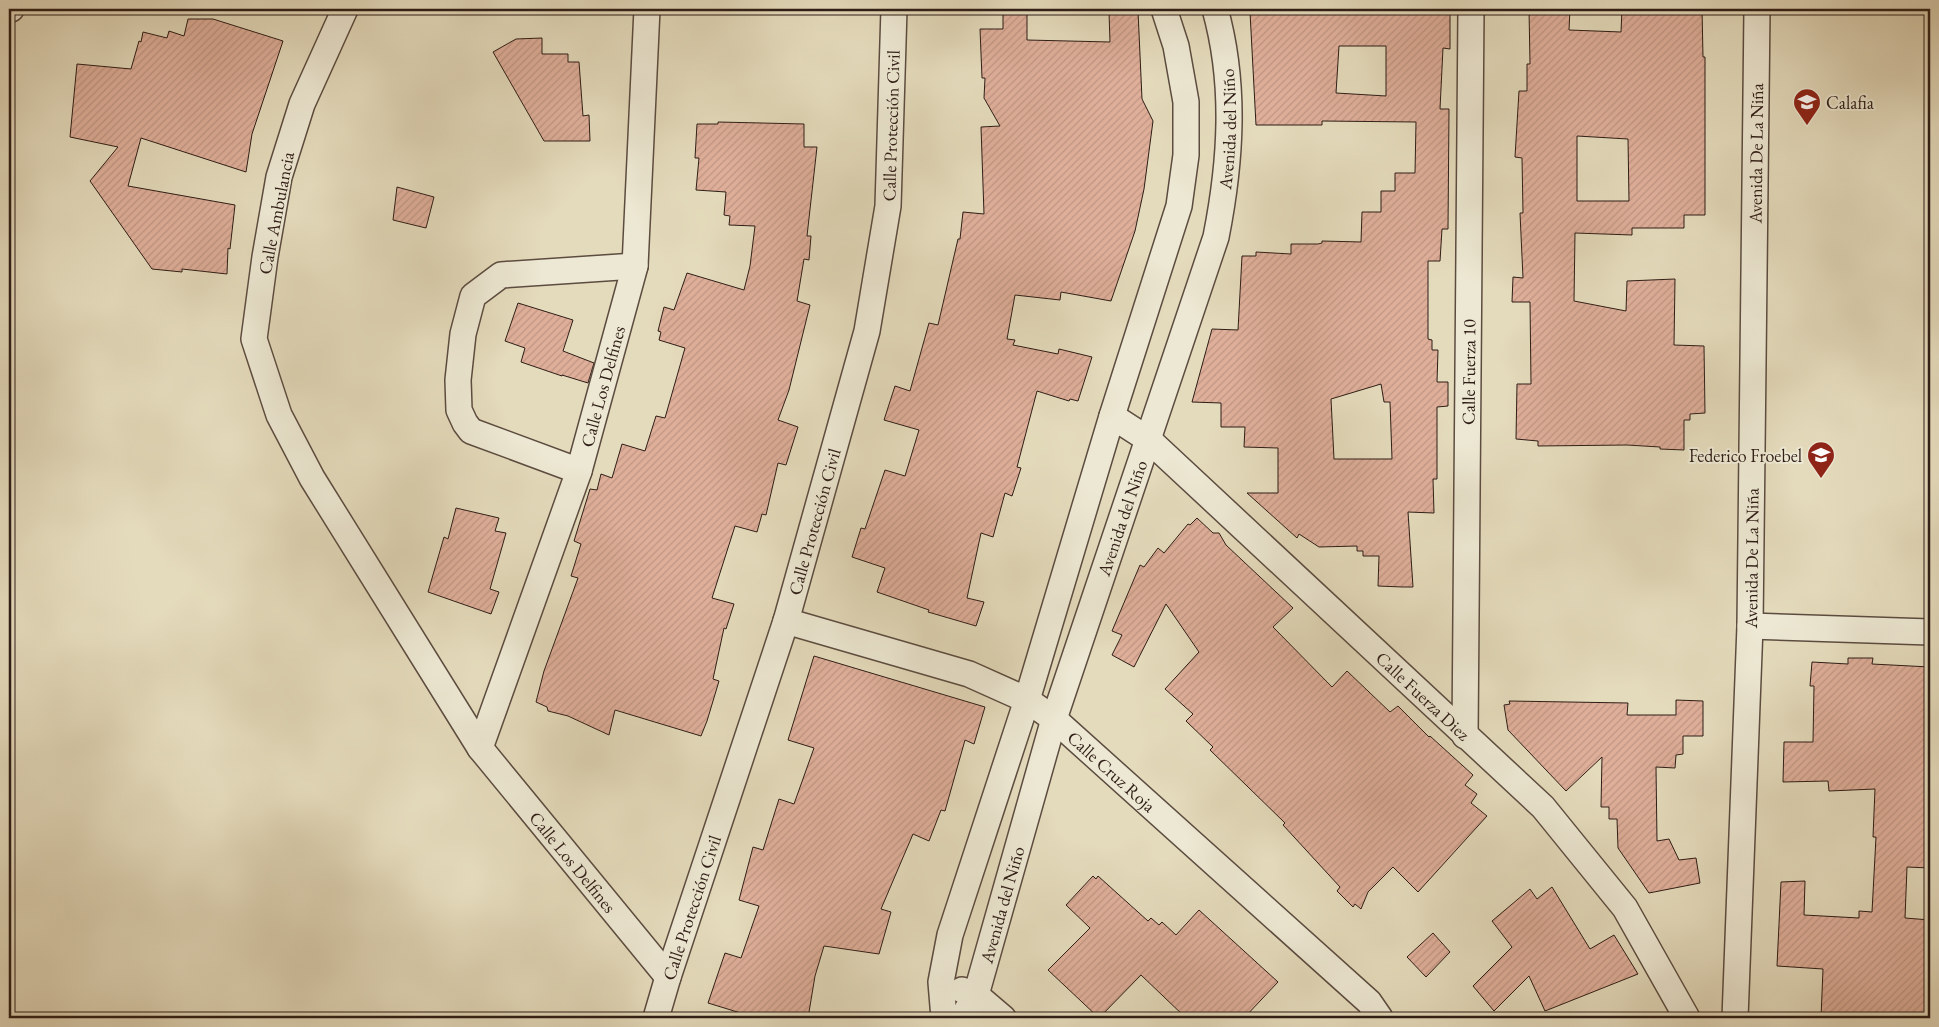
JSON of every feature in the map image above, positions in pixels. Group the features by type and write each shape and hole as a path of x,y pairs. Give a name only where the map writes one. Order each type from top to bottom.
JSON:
{"street":[{"name":"Calle Ambulancia","path":"254,339 265,257 279,177 302,104 345,9"},
{"name":"Calle Los Delfines","path":"480,748 579,471 635,266 647,9"},
{"name":"Calle Protección Civil","path":"656,1018 786,621 867,331 888,206 894,9"},
{"name":"Avenida del Niño","path":"944,1018 941,982 950,935 1027,700 1112,416 1179,206 1186,155 1186,102 1176,46 1164,9"},
{"name":"Avenida del Niño","path":"962,1018 976,995 1054,718 1216,237 1224,192 1229,141 1229,90 1223,35 1215,9"},
{"name":"Calle Fuerza 10","path":"1465,736 1471,9"},
{"name":"Avenida De La Niña","path":"1735,1018 1750,626 1757,9"},
{"path":"579,471 471,431 464,423 459,410 458,380 463,334 473,296 500,275 635,266"},
{"name":"Calle Los Delfines","path":"254,339 279,415 312,478 480,748 668,977"},
{"name":"Calle Fuerza Diez","path":"1112,416 1149,440 1543,807 1625,908 1687,1018"},
{"name":"Calle Cruz Roja","path":"786,621 969,674 1027,700 1054,718 1369,1002 1380,1018"},
{"path":"1750,626 1930,632"},
{"path":"941,982 976,995 1003,1018"}],"building":[{"path":"1529,9 1570,9 1569,30 1621,32 1622,9 1702,9 1703,57 1705,57 1705,215 1684,215 1684,228 1632,228 1632,235 1575,233 1574,301 1626,311 1627,281 1675,279 1674,345 1704,346 1705,413 1690,414 1690,420 1684,420 1684,450 1627,445 1538,446 1538,441 1516,439 1517,384 1531,384 1530,302 1512,302 1513,277 1523,278 1520,213 1523,213 1522,158 1515,157 1519,91 1527,91 1527,64 1530,64","holes":["1577,136 1628,139 1629,201 1577,201"]},
{"path":"1361,10 1450,10 1450,49 1443,48 1440,109 1449,109 1448,229 1442,229 1440,261 1428,261 1428,339 1432,340 1432,350 1438,350 1437,382 1448,382 1448,406 1437,407 1437,479 1433,479 1434,513 1408,512 1413,587 1378,586 1379,556 1363,556 1363,551 1357,551 1357,546 1319,547 1299,534 1297,538 1247,493 1278,493 1278,448 1244,447 1245,427 1221,427 1221,403 1192,402 1212,329 1238,330 1242,256 1256,256 1256,252 1291,254 1291,244 1318,244 1322,243 1322,241 1361,242 1362,212 1381,212 1381,191 1395,191 1395,173 1415,173 1416,122 1322,121 1322,125 1256,125 1250,12 1361,13","holes":["1339,46 1386,46 1386,96 1336,93","1381,384 1384,402 1390,402 1392,459 1334,459 1331,399"]},
{"path":"1138,11 1142,99 1153,121 1144,189 1135,231 1111,301 1061,292 1060,300 1015,295 1007,339 1015,340 1013,345 1058,354 1059,349 1092,357 1078,401 1070,399 1069,401 1037,391 1017,467 1021,468 1012,496 1005,493 993,537 981,533 967,598 984,602 976,626 928,612 929,610 877,592 885,568 852,557 861,528 865,529 885,470 905,476 919,430 884,420 895,386 910,391 929,323 938,325 958,239 960,239 963,212 984,214 981,127 1000,126 984,98 985,78 982,78 980,29 1003,29 1003,12 1027,13 1027,40 1110,42 1109,12"},
{"path":"188,19 213,19 283,41 252,134 246,172 141,138 128,186 235,205 230,249 228,248 227,274 182,269 182,272 152,269 90,181 118,147 70,137 77,64 131,69 143,32 167,38 169,31 184,36"},
{"path":"542,38 542,54 568,54 568,62 579,62 583,116 589,115 590,141 544,141 493,52 516,39"},
{"path":"718,122 804,124 804,147 817,147 807,236 811,236 809,260 804,259 797,301 810,305 789,390 778,420 798,427 786,465 778,463 766,515 762,514 757,532 735,526 712,598 734,604 726,629 724,628 713,679 719,681 701,736 615,710 609,735 568,716 548,711 547,707 536,702 544,671 578,578 571,576 581,544 574,541 590,489 597,490 601,474 612,478 622,444 645,451 656,416 665,418 685,348 659,340 661,332 658,331 664,307 674,310 687,273 744,290 750,266 755,226 729,225 730,216 724,215 726,192 696,190 699,158 695,158 697,124 718,124"},
{"path":"397,187 434,197 426,228 393,220"},
{"path":"518,303 573,320 563,351 594,363 588,383 521,362 525,348 505,341"},
{"path":"456,508 499,518 495,531 506,533 490,589 499,592 491,614 428,592 444,537 448,539"},
{"path":"1197,518 1213,533 1219,533 1226,545 1293,608 1273,627 1332,687 1347,671 1390,712 1398,706 1429,737 1473,775 1465,785 1477,794 1471,803 1487,816 1418,892 1393,867 1368,892 1361,909 1355,904 1353,907 1337,891 1340,887 1283,825 1285,823 1210,750 1213,747 1186,721 1193,714 1165,689 1199,652 1166,604 1134,667 1112,655 1122,635 1112,631 1140,565 1144,567 1158,548 1164,553 1188,524 1190,525"},
{"path":"814,656 985,707 974,744 965,740 945,811 941,810 929,841 913,834 881,909 891,912 879,954 824,946 815,976 808,1018 757,1018 708,1003 725,953 741,958 759,906 739,900 753,847 763,850 779,799 794,804 814,748 788,740"},
{"path":"1848,658 1873,658 1872,664 1930,667 1930,868 1907,867 1905,918 1930,920 1930,1018 1821,1018 1823,969 1777,966 1781,882 1805,881 1804,915 1859,918 1859,911 1872,912 1876,837 1873,837 1875,789 1829,791 1828,781 1783,782 1784,742 1813,742 1814,686 1810,686 1812,662 1848,664"},
{"path":"1676,700 1703,701 1703,736 1683,736 1683,754 1676,755 1675,768 1656,767 1657,841 1669,839 1679,860 1696,858 1700,883 1649,893 1618,848 1617,819 1609,819 1609,807 1601,807 1602,757 1566,791 1508,730 1504,705 1510,704 1509,701 1628,703 1627,715 1676,715"},
{"path":"1093,876 1096,879 1098,876 1148,921 1151,918 1159,925 1162,922 1176,935 1199,910 1278,982 1244,1018 1186,1018 1141,975 1099,1018 1048,970 1090,928 1066,905"},
{"path":"1552,887 1590,949 1614,935 1638,974 1545,1011 1529,976 1494,1011 1473,986 1512,947 1492,921 1530,889 1537,899"},
{"path":"1433,933 1450,952 1426,977 1407,957"}],"place":[{"name":"Calafia","path":"1807,126"},
{"name":"Federico Froebel","path":"1821,479"}]}
